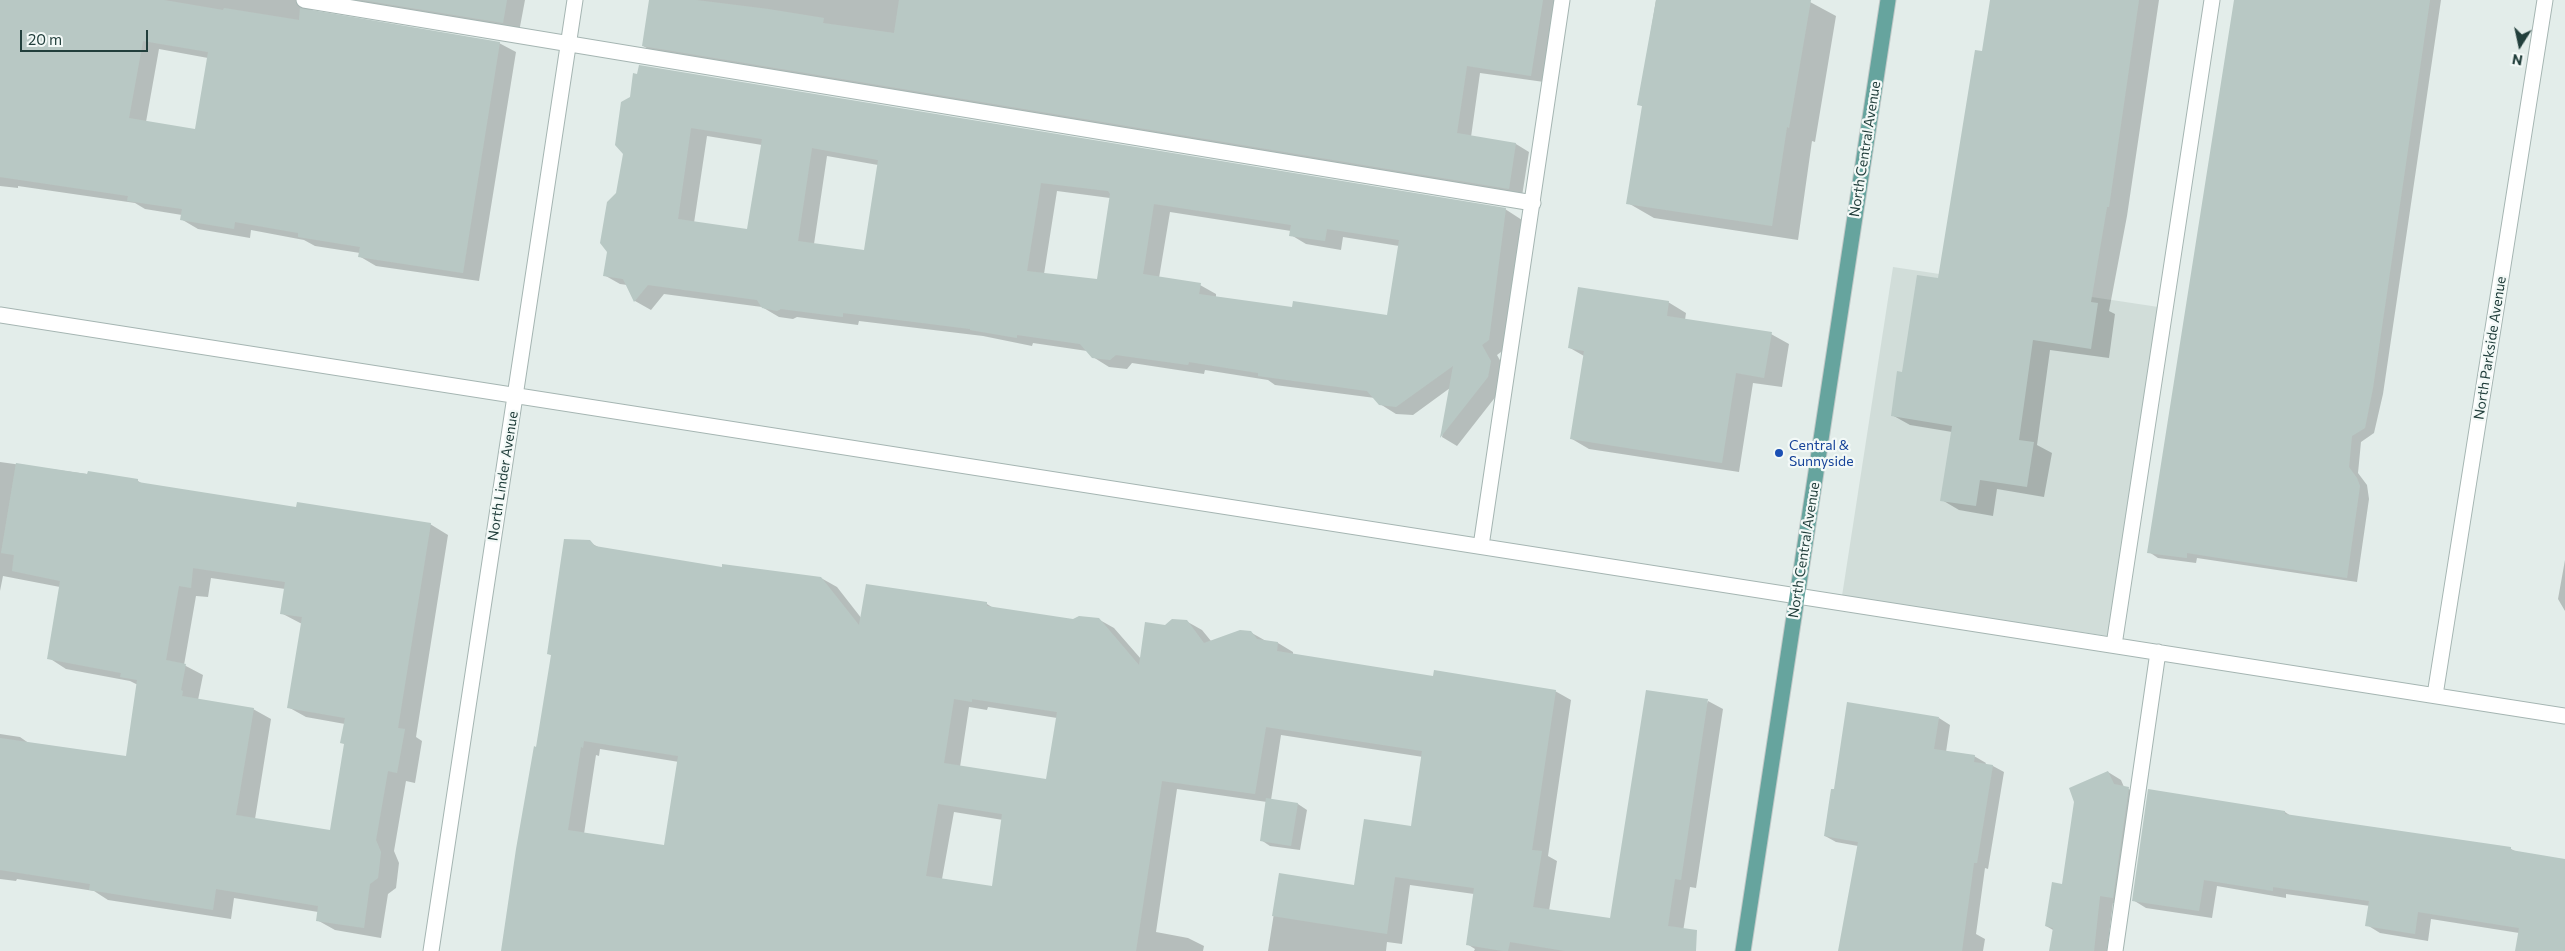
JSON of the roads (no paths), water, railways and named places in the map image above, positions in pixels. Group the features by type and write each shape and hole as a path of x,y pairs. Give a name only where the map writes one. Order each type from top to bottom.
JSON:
{"main road":[{"name":"North Central Avenue","path":"1743,951 1888,0"}],"street":[{"path":"304,0 569,42 1533,203"},
{"name":"North Linder Avenue","path":"431,951 575,0"},
{"path":"1481,546 1562,0"},
{"path":"2114,645 2212,0"},
{"name":"North Parkside Avenue","path":"2435,695 2545,0"},
{"path":"0,315 2565,716"},
{"path":"2115,951 2158,652"}],"place":[{"name":"Central & Sunnyside","path":"1779,453"}]}
